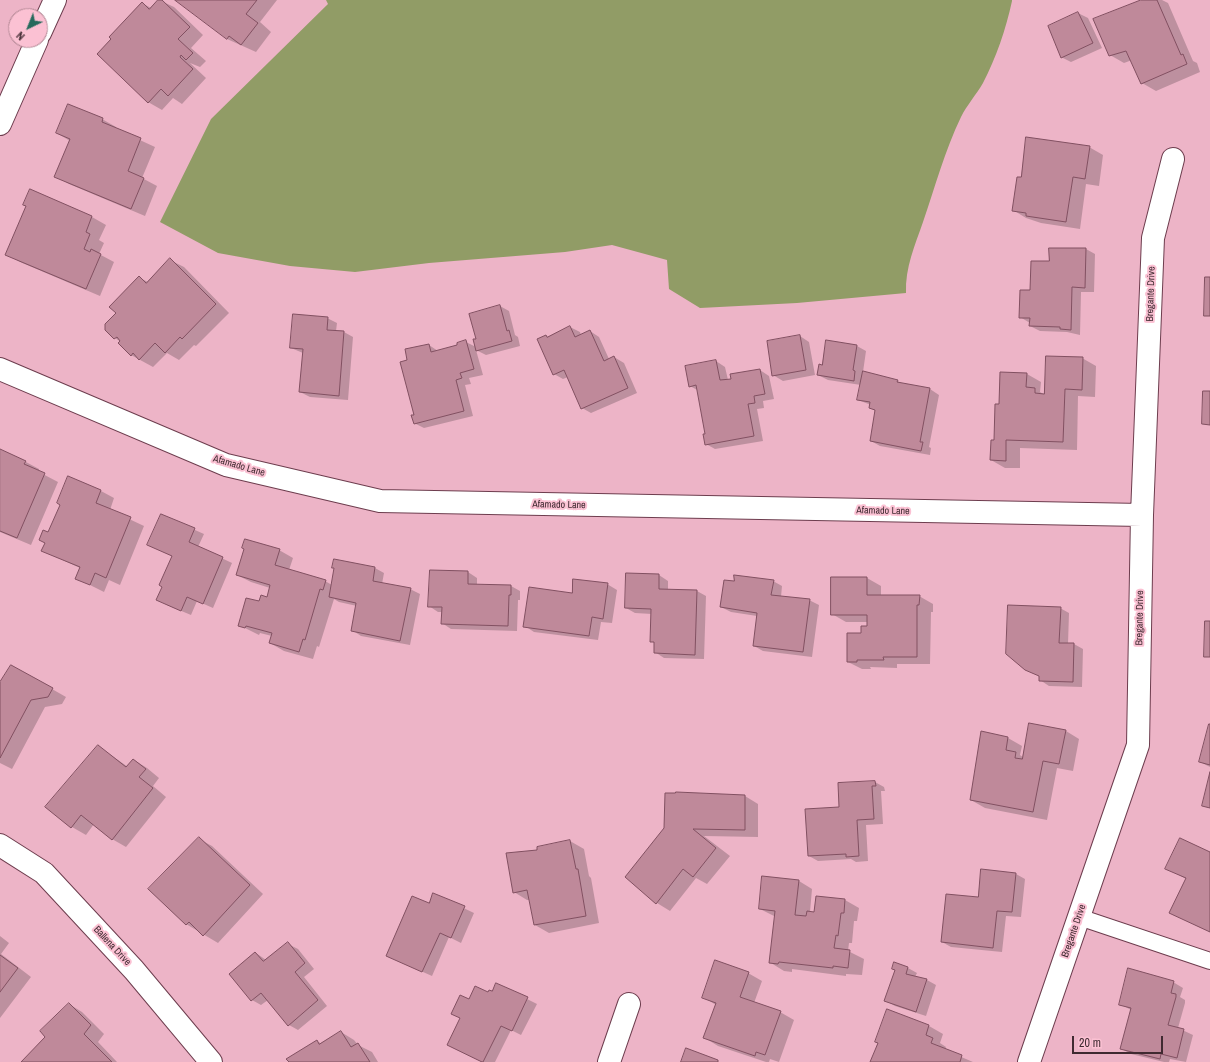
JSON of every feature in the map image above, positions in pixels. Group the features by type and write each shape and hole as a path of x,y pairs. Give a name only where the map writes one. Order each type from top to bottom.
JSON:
{"street":[{"path":"48,15 55,0"},
{"path":"0,124 33,48"},
{"name":"Bregante Drive","path":"1029,1062 1138,745 1142,515 1153,238 1173,159"},
{"name":"Afamado Lane","path":"0,369 226,465 380,502 1142,515"},
{"name":"Ballena Drive","path":"0,844 44,873 134,970 211,1062"},
{"path":"610,1062 629,1004"}],"lane":[{"path":"1079,916 1210,961"}],"green space":[{"path":"326,0 1012,1 1004,33 992,64 983,83 961,117 945,155 911,257 907,275 906,293 797,303 700,308 669,289 667,260 612,245 565,252 429,263 355,272 290,266 218,253 160,222 211,119 328,4"}],"building":[{"path":"158,0 162,0 190,27 178,39 193,53 186,60 181,55 180,57 193,69 168,96 161,89 148,103 97,54 111,39 109,37 142,2 149,9"},
{"path":"175,0 257,0 246,14 258,23 241,45 229,36 227,39"},
{"path":"1141,0 1157,0 1181,55 1183,54 1187,64 1141,84 1126,51 1109,56 1093,19"},
{"path":"1078,12 1093,43 1061,58 1048,26"},
{"path":"68,104 103,118 102,122 141,138 128,171 144,178 131,209 54,177 70,139 56,133"},
{"path":"1026,137 1090,146 1085,179 1073,177 1066,222 1026,216 1026,213 1012,211 1017,177 1021,177"},
{"path":"30,189 92,216 86,232 90,234 84,249 90,252 91,249 101,254 86,289 5,255 26,206 23,205"},
{"path":"1049,248 1086,248 1085,288 1072,287 1071,330 1060,329 1060,327 1029,326 1030,318 1019,318 1020,290 1030,290 1031,261 1049,261"},
{"path":"170,258 216,304 182,339 180,337 165,353 155,343 139,360 133,353 131,356 118,343 120,341 117,337 114,339 105,330 105,324 116,313 109,307 139,276 146,283"},
{"path":"1205,277 1210,277 1210,316 1204,316"},
{"path":"500,305 507,331 509,330 512,341 476,351 473,339 476,339 469,314"},
{"path":"293,314 328,317 327,330 344,331 339,396 299,392 303,349 290,348"},
{"path":"570,326 575,337 590,330 604,361 614,356 628,388 581,409 564,370 553,375 537,339 546,335 547,337"},
{"path":"800,335 806,370 772,376 767,341"},
{"path":"466,340 474,369 460,373 462,378 456,380 464,411 414,424 411,415 414,415 400,362 407,360 405,349 429,344 431,352 457,345 457,343"},
{"path":"826,340 857,345 853,370 855,371 854,381 817,375 819,364 822,365"},
{"path":"1046,356 1083,357 1082,390 1065,389 1063,442 1006,440 1006,461 990,460 991,440 994,440 995,404 999,404 1000,372 1027,373 1026,387 1035,388 1035,393 1044,394"},
{"path":"716,360 720,380 731,379 730,374 760,369 765,394 754,396 755,403 748,404 754,436 705,445 703,434 705,434 696,385 689,387 685,366"},
{"path":"863,371 898,380 897,382 930,388 920,442 923,442 921,451 870,441 875,410 869,408 870,402 857,400"},
{"path":"1203,391 1210,391 1210,425 1202,424"},
{"path":"0,449 26,461 24,464 45,473 17,538 0,531"},
{"path":"68,476 101,490 96,503 131,517 106,578 95,573 90,585 75,579 80,567 41,551 45,543 39,540 43,530 48,532 60,505 57,503"},
{"path":"161,514 195,528 189,542 223,557 203,604 187,597 181,611 156,600 162,587 159,585 172,556 147,545"},
{"path":"245,539 280,549 275,565 326,580 323,590 320,589 305,640 303,639 299,652 269,643 272,633 246,626 245,628 238,626 246,598 259,601 261,595 267,597 270,585 236,575 244,549 242,548"},
{"path":"334,559 375,567 373,581 411,588 400,641 351,631 356,603 329,597"},
{"path":"430,570 468,571 468,584 511,585 511,595 509,595 508,626 441,624 442,607 428,607"},
{"path":"626,573 659,574 659,589 697,590 695,655 654,653 654,642 650,642 651,609 625,608"},
{"path":"734,575 774,580 771,595 810,599 803,652 753,646 757,613 720,607 724,580 734,581"},
{"path":"831,577 867,577 867,595 920,595 919,605 917,605 917,657 883,657 884,660 857,660 857,662 847,662 847,633 861,633 861,626 867,626 867,615 831,615"},
{"path":"573,579 608,583 603,619 592,617 589,636 523,627 529,587 572,593"},
{"path":"1008,605 1061,607 1059,643 1074,643 1073,682 1039,681 1039,676 1025,670 1006,654"},
{"path":"1205,621 1210,621 1210,657 1204,657"},
{"path":"11,665 53,688 48,697 31,700 0,758 0,682"},
{"path":"1029,723 1066,730 1059,764 1043,761 1033,812 970,800 981,731 1008,737 1006,750 1016,752 1015,758 1022,759"},
{"path":"1210,724 1210,765 1199,762"},
{"path":"98,745 126,767 133,759 146,769 139,777 153,788 112,840 81,815 71,828 45,807"},
{"path":"1210,772 1210,808 1202,806"},
{"path":"875,781 876,786 872,786 874,819 857,820 859,856 846,857 846,854 808,856 805,809 839,807 838,783"},
{"path":"676,792 745,795 745,830 693,829 716,848 693,877 683,869 656,904 625,877 664,828 665,793"},
{"path":"199,837 250,885 203,936 189,922 186,925 148,889"},
{"path":"1180,838 1210,852 1210,932 1169,913 1186,878 1165,869"},
{"path":"570,840 576,869 578,869 586,916 534,925 527,890 513,893 506,853 537,850 537,847"},
{"path":"981,869 1016,873 1012,912 997,911 993,948 941,942 946,894 978,897"},
{"path":"762,876 799,880 795,915 806,916 807,911 814,912 816,896 845,899 844,913 841,913 838,936 836,935 834,948 850,950 848,968 833,966 833,968 779,962 778,964 769,963 775,911 759,909"},
{"path":"433,893 465,906 451,938 440,933 422,972 386,956 412,896 429,903"},
{"path":"288,942 305,963 295,972 318,1000 288,1026 261,993 251,1001 229,974 255,952 263,961"},
{"path":"0,955 18,968 0,992"},
{"path":"715,960 749,972 740,997 781,1011 765,1055 756,1052 755,1056 703,1038 716,1003 702,998"},
{"path":"894,962 908,967 906,974 927,979 916,1012 884,1001 895,970 892,969"},
{"path":"1128,968 1174,981 1171,993 1176,994 1176,997 1168,1025 1184,1029 1177,1058 1161,1054 1160,1059 1120,1049 1131,1008 1119,1005"},
{"path":"496,983 528,997 512,1031 501,1026 482,1062 447,1045 460,1018 451,1014 460,995 469,999 475,986 488,992 489,990 492,991"},
{"path":"69,1003 91,1025 84,1034 112,1062 21,1062 45,1037 40,1031"},
{"path":"887,1009 929,1025 926,1035 933,1038 931,1043 962,1055 960,1062 870,1062 878,1043 875,1042"},
{"path":"341,1031 351,1047 358,1043 370,1062 289,1062 286,1059 317,1040 319,1044"},
{"path":"686,1048 718,1060 718,1062 681,1062"}]}
